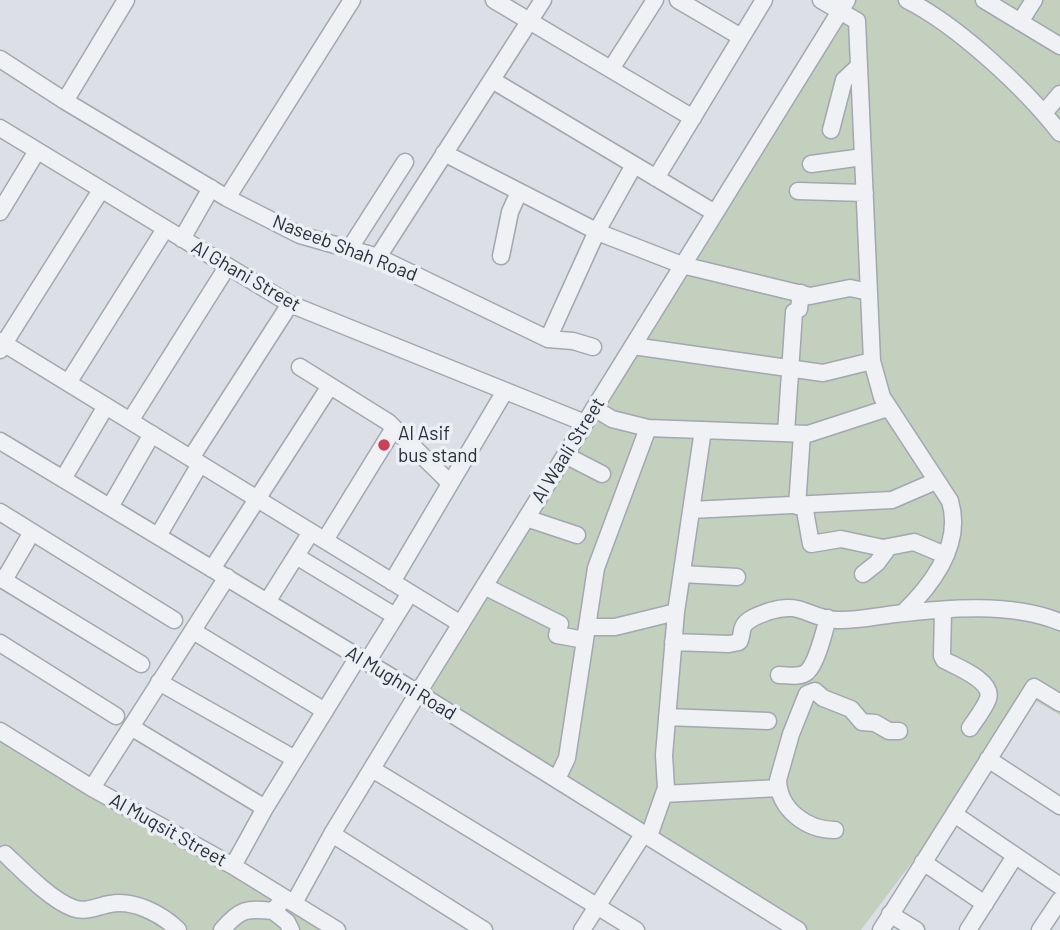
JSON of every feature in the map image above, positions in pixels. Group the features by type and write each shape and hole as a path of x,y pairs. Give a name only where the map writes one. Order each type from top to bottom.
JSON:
{"street":[{"path":"65,101 126,0"},
{"path":"227,198 352,0"},
{"path":"494,0 693,118"},
{"path":"378,257 543,0"},
{"path":"611,69 655,0"},
{"path":"678,0 741,37"},
{"path":"656,178 764,0"},
{"path":"821,0 843,6 858,21 872,361 882,397 950,501 953,513 953,531 941,568 903,613"},
{"path":"907,0 959,35 1037,103 1060,132"},
{"path":"984,0 1060,46"},
{"path":"1020,22 1034,0"},
{"name":"Al Waali Street","path":"284,904 332,834 843,6"},
{"name":"Naseeb Shah Road","path":"0,59 227,198 300,235 378,257 548,338 593,346"},
{"path":"831,130 844,80 859,66"},
{"path":"492,80 715,213"},
{"path":"1044,113 1060,94"},
{"name":"Al Ghani Street","path":"0,128 290,304 585,423"},
{"path":"0,212 37,151"},
{"path":"444,153 597,231 682,265 810,296 850,288 869,292"},
{"path":"811,164 863,157"},
{"path":"350,248 405,162"},
{"path":"548,338 597,231 634,165"},
{"path":"182,239 211,188"},
{"path":"101,190 1,345 106,406 461,624"},
{"path":"798,191 865,192"},
{"path":"501,256 510,212 519,192"},
{"path":"68,383 165,229"},
{"path":"130,421 227,267"},
{"path":"802,293 799,309 794,312 791,369 800,505 811,544 841,539 858,545 888,548 914,542 945,555"},
{"path":"158,536 196,461 290,304"},
{"path":"633,346 823,373 872,361"},
{"path":"300,367 394,428 450,483"},
{"path":"92,788 192,631 257,499 330,386"},
{"path":"392,582 505,391"},
{"path":"63,479 106,406"},
{"path":"594,408 612,419 648,428 808,434 888,408"},
{"path":"267,602 296,556 318,536 394,428"},
{"path":"557,779 567,758 600,555 648,428"},
{"path":"582,930 647,835 666,788 664,755 676,612 703,430"},
{"path":"110,507 152,434"},
{"name":"Al Mughni Road","path":"0,441 363,659 798,930"},
{"path":"565,455 601,474"},
{"path":"691,510 892,500 936,481"},
{"path":"0,512 174,620"},
{"path":"526,518 577,535"},
{"path":"32,532 2,579 141,664"},
{"path":"863,574 877,563 888,548"},
{"path":"296,556 395,616"},
{"path":"682,574 737,577"},
{"path":"484,586 560,624 557,635 586,634 676,612"},
{"path":"233,866 325,711 410,593"},
{"path":"673,642 739,642 743,625 750,619 794,606 817,617 839,620 990,608 1060,622"},
{"path":"943,611 944,660 984,683 989,692 988,699 970,728"},
{"path":"779,675 798,676 807,672 814,661 828,618"},
{"path":"192,631 325,711"},
{"path":"0,643 116,716"},
{"path":"159,682 295,759"},
{"path":"881,930 1034,687 1060,703"},
{"path":"835,830 814,828 803,821 787,805 779,788 778,780 791,734 809,692 815,691 823,698 851,709 862,722 875,723 889,732 899,731"},
{"path":"667,716 768,721"},
{"path":"131,727 265,808"},
{"name":"Al Muqsit Street","path":"0,731 92,788 233,866 284,904 337,930"},
{"path":"988,759 1060,806"},
{"path":"372,769 636,930"},
{"path":"664,794 779,788"},
{"path":"954,814 1060,887"},
{"path":"332,834 484,930"},
{"path":"5,854 28,877 74,908 92,909 120,902 130,904 158,915 178,930"},
{"path":"968,930 1015,856"},
{"path":"923,862 985,904"},
{"path":"1040,930 1060,900"},
{"path":"226,928 233,917 245,910 284,904 291,930"},
{"path":"890,914 916,930"}],"green space":[{"path":"846,0 1060,0 1060,715 1034,700 861,930 798,930 418,693"},
{"path":"0,729 323,930 0,930"}],"place":[{"name":"Al Asif bus stand","path":"384,445"}]}
